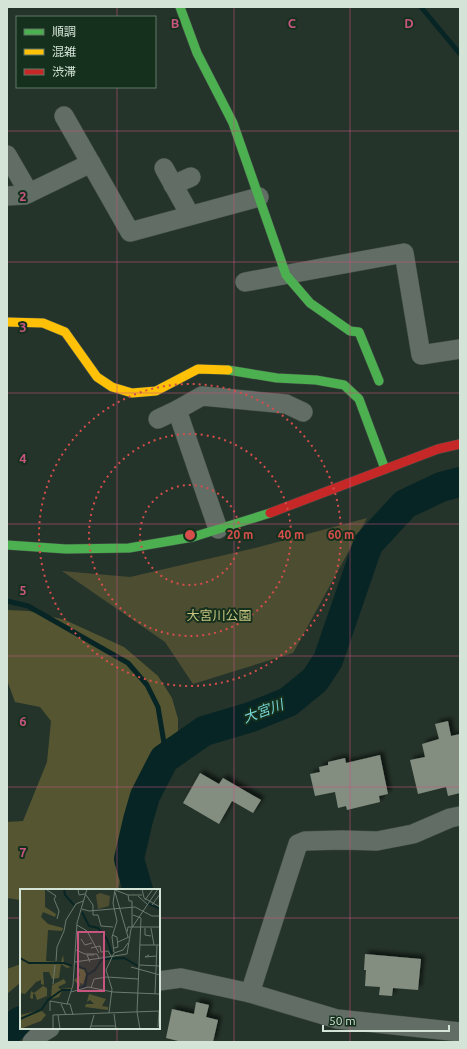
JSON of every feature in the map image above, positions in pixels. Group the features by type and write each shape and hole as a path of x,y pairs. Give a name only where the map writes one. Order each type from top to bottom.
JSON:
{"street":[{"path":"180,7 197,53 233,123 286,275 310,303 350,331 359,332 379,381"},
{"path":"64,116 130,232 259,196"},
{"path":"7,155 29,194"},
{"path":"7,196 29,194 91,163"},
{"path":"164,168 190,215"},
{"path":"173,184 191,177"},
{"path":"245,282 404,253 422,355 460,349"},
{"path":"7,322 43,324 64,332 97,376 112,387 132,393 156,391 198,369 219,369 277,378 316,380 344,385 359,399 385,469"},
{"path":"158,419 202,396 286,404 303,412"},
{"path":"177,410 218,529"},
{"path":"7,545 66,549 128,548 193,537 257,518 438,449 460,444"},
{"path":"250,994 298,844 305,841 376,841 412,834 450,818 460,816"},
{"path":"160,981 181,978 250,994 337,1019 460,1032"},
{"path":"32,1042 40,1034 48,1029"}],"green space":[{"name":"大宮川公園","path":"367,518 293,653 193,684 165,642 62,571 130,577 259,547"},
{"path":"7,610 29,611 65,620 124,647 158,676 172,698 178,719 178,737 159,752 139,793 118,889 20,889 20,900 7,898 7,822 23,821 47,762 51,721 40,707 15,702 7,680"},
{"path":"20,964 20,983 7,994 7,969"}],"building":[{"path":"448,721 451,736 460,734 460,793 448,796 446,787 418,794 410,760 425,757 422,744 439,739 435,724"},
{"path":"380,755 388,794 379,796 380,802 347,810 346,806 338,808 335,792 315,796 310,774 320,772 319,767 328,765 328,762 345,758 346,763"},
{"path":"200,773 219,784 223,778 261,800 253,813 232,801 219,824 183,803"},
{"path":"365,954 421,959 418,990 393,988 392,996 379,995 380,987 365,986"},
{"path":"196,1002 209,1005 206,1017 218,1020 213,1042 182,1042 166,1038 172,1009 194,1014"}],"waterway":[{"path":"421,7 460,54"},
{"name":"大宮川","path":"138,889 129,859 145,796 164,759 204,731 251,717 288,702 315,680 328,660 368,544 405,504 441,487 460,482"},
{"path":"7,601 28,606 128,663 147,685 158,707 164,743 171,754"},
{"name":"大宮川","path":"7,1031 20,1022"}],"traffic: fast":[{"path":"180,7 197,53 233,123 286,275 310,303 350,331 359,332 379,381"},
{"path":"228,370 277,378 316,380 344,385 359,399 385,469"},
{"path":"7,545 66,549 129,548 193,537 270,513"}],"traffic: slow":[{"path":"7,322 43,323 65,332 97,377 112,387 132,393 156,391 198,369 228,370"}],"traffic: jam":[{"path":"270,513 438,449 460,444"}]}
